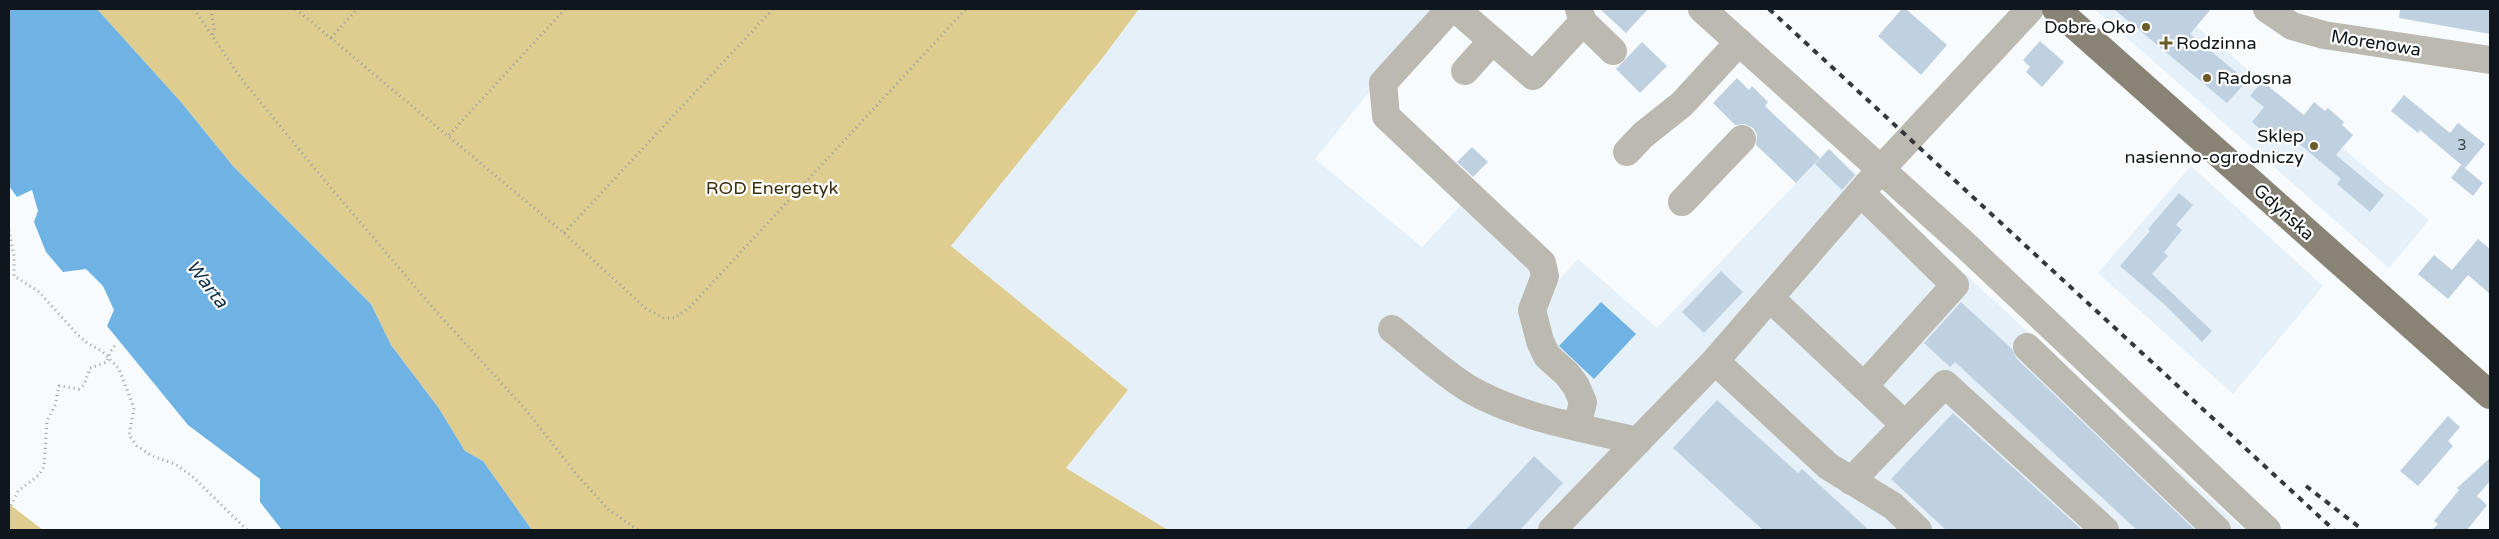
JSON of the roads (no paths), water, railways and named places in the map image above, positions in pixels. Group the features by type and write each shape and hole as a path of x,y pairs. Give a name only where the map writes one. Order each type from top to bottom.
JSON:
{"main road":[{"name":"Gdyńska","path":"2056,9 2490,395"}],"street":[{"path":"1450,9 1383,84 1386,116 1542,264 1545,276 1532,310 1540,341 1547,356 1567,374 1583,402 1577,427"},
{"path":"1456,9 1533,76 1581,16 1613,51"},
{"path":"1702,9 1964,244 2267,530"},
{"path":"1552,530 1715,362 1881,169 2030,9"},
{"name":"Morenowa","path":"2267,9 2292,26 2324,35 2490,60"},
{"path":"1465,71 1492,41"},
{"path":"1627,152 1643,135 1682,104 1739,42"},
{"path":"1682,202 1742,139"},
{"path":"1861,193 1955,285 1864,386"},
{"path":"1770,298 1906,425"},
{"path":"1392,329 1469,389 1502,405 1577,427 1638,441"},
{"path":"2027,347 2218,530"},
{"path":"1715,362 1828,466 1893,506 1918,530"},
{"path":"1851,480 1945,384 2105,530"}],"water":[{"name":"Warta","path":"9,9 97,9 181,102 233,166 371,304 391,345 438,407 465,451 483,461 532,530 282,530 260,502 260,479 188,425 107,326 114,310 103,286 86,269 63,272 46,252 34,222 38,211 32,190 17,197 9,186"},
{"path":"1601,302 1636,334 1594,379 1559,346"}],"railway":[{"path":"1769,9 2334,530"},
{"path":"2306,486 2363,530"}],"place":[{"name":"Dobre Oko","path":"2146,27"},
{"name":"Rodzinna","path":"2166,43"},
{"name":"Radosna","path":"2207,78"},
{"name":"Sklep nasienno-ogrodniczy","path":"2314,146"}],"park label":[{"name":"ROD Energetyk","path":"772,188"}]}
